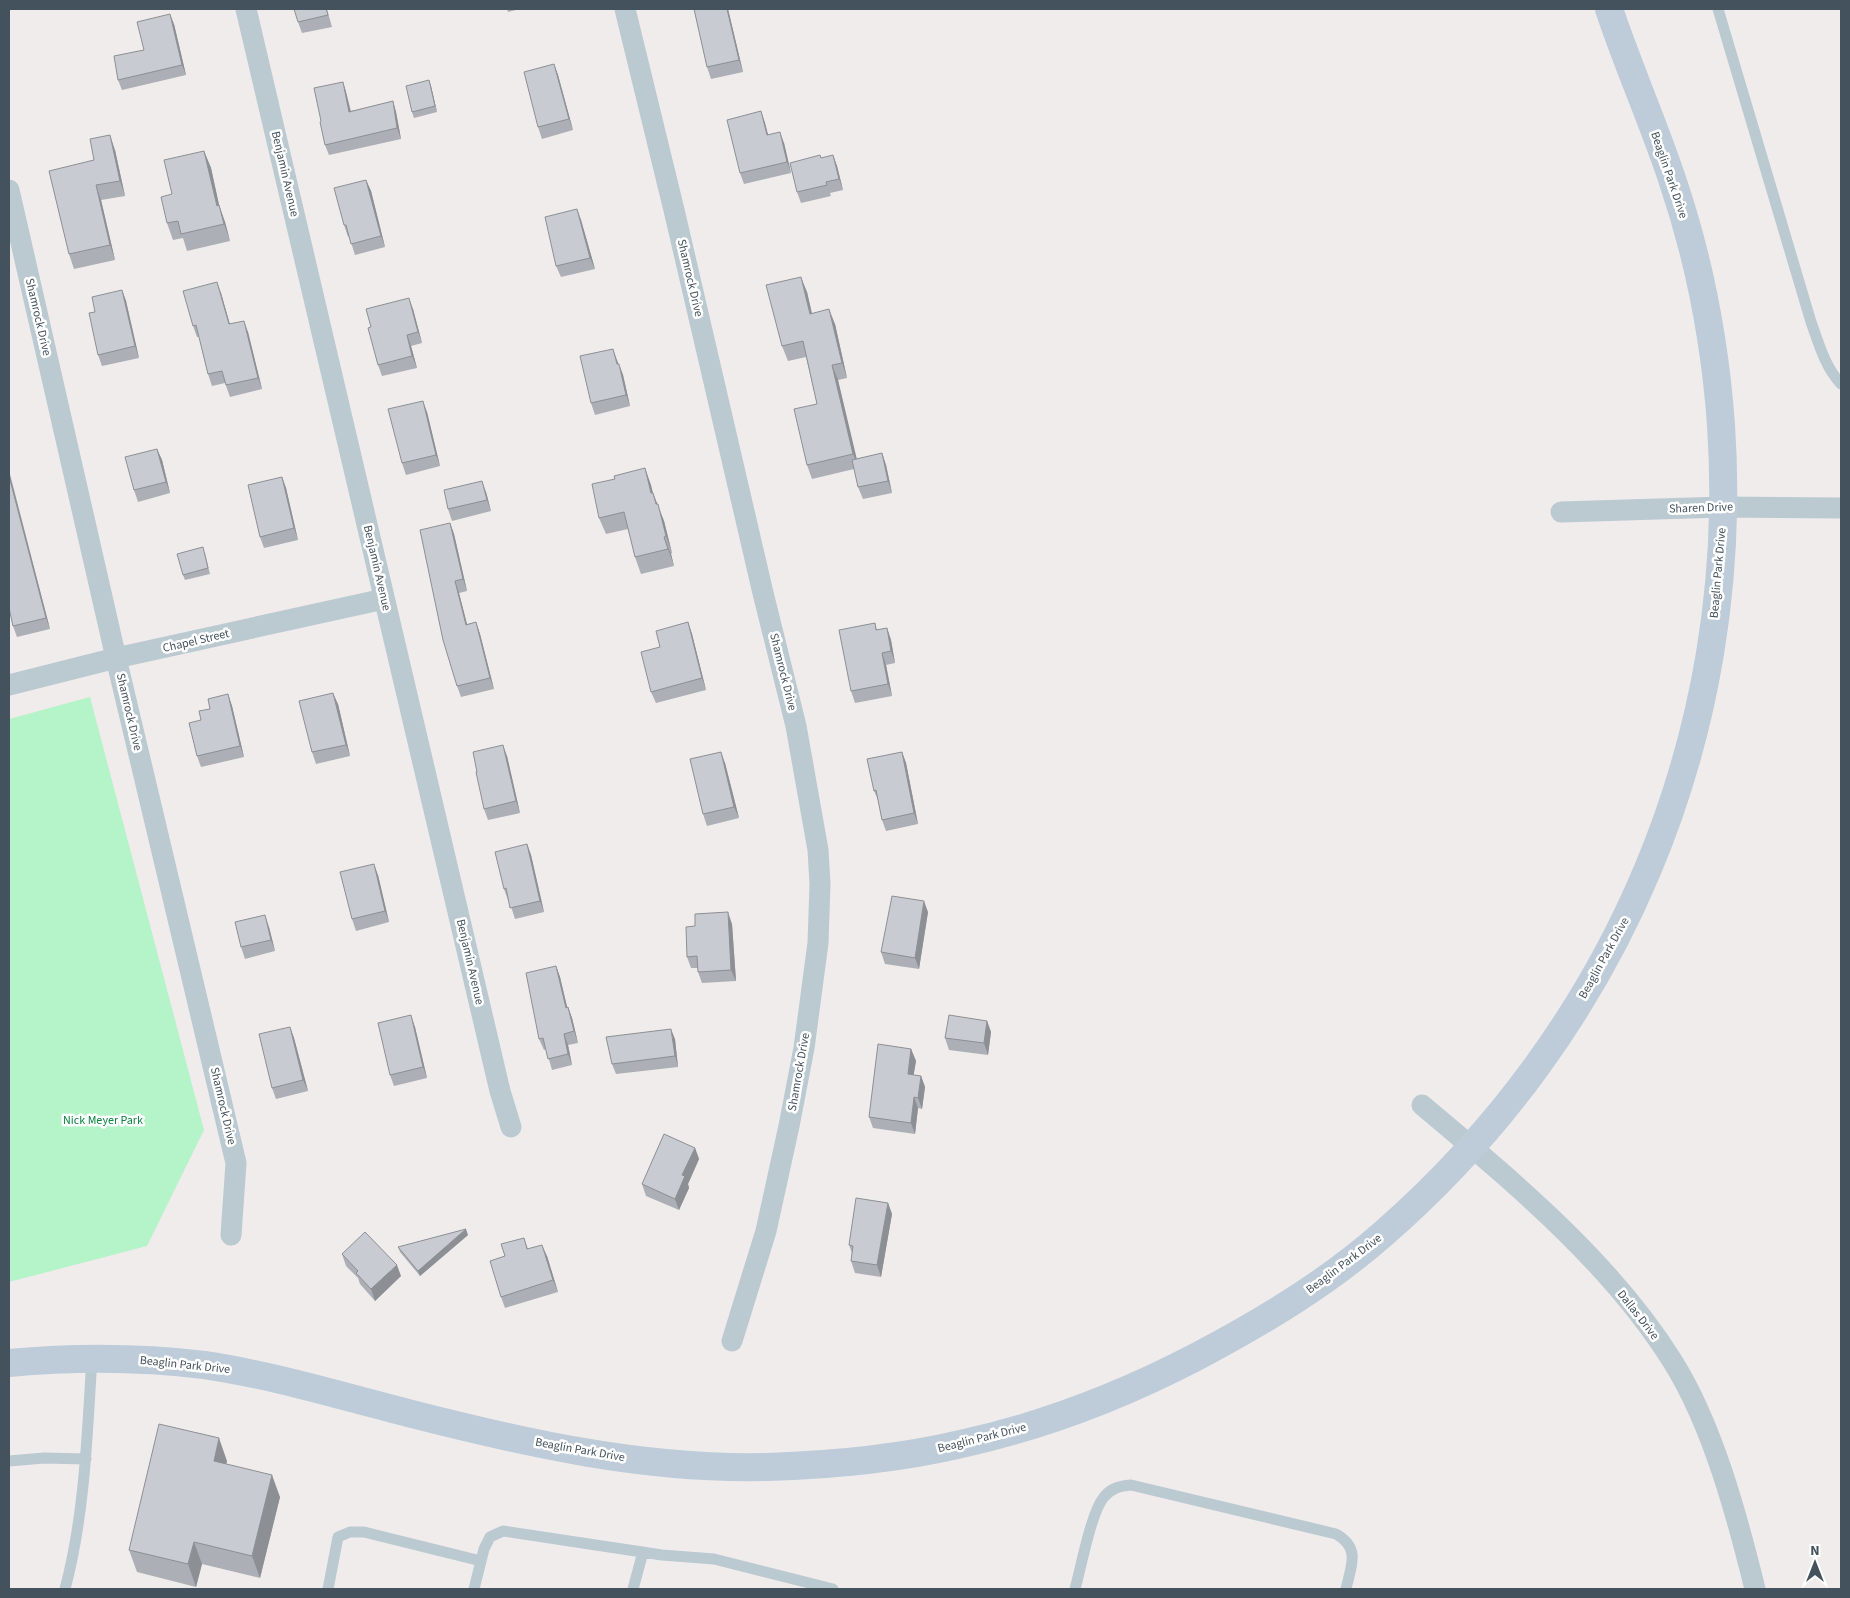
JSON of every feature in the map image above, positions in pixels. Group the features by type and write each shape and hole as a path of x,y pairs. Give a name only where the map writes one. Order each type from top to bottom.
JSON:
{"main road":[{"name":"Beaglin Park Drive","path":"9,1363 92,1358 203,1365 253,1374 506,1436 558,1447 647,1461 699,1466 758,1467 859,1461 961,1444 1020,1429 1074,1412 1138,1386 1247,1330 1291,1303 1380,1238 1421,1199 1515,1096 1578,1005 1606,958 1635,900 1660,841 1678,791 1704,690 1712,645 1723,507 1721,432 1713,353 1697,266 1673,182 1609,9"}],"street":[{"name":"Benjamin Avenue","path":"246,9 500,1092 511,1127"},
{"name":"Shamrock Drive","path":"625,9 796,726 818,850 820,884 818,943 790,1126 766,1231 732,1341"},
{"name":"Shamrock Drive","path":"9,190 116,658 236,1163 231,1234"},
{"name":"Sharen Drive","path":"1561,512 1723,507 1841,508"},
{"name":"Chapel Street","path":"9,685 116,658 384,599"},
{"name":"Dallas Drive","path":"1422,1105 1488,1160 1533,1202 1608,1278 1638,1312 1674,1363 1714,1447 1755,1589"}],"lane":[{"path":"1718,9 1811,322 1823,356 1833,376 1841,384"},
{"path":"65,1589 72,1563 86,1458 92,1358"},
{"path":"9,1462 44,1458 86,1458"},
{"path":"1075,1589 1095,1514 1104,1498 1117,1487 1131,1485 1336,1534 1346,1539 1352,1550 1353,1558 1346,1589"},
{"path":"474,1589 484,1549 490,1537 503,1531 643,1552 714,1559 833,1589"},
{"path":"328,1589 338,1537 350,1532 364,1532 481,1561"},
{"path":"633,1589 643,1552"}],"green space":[{"name":"Nick Meyer Park","path":"90,697 204,1130 147,1246 9,1282 9,719"}],"building":[{"path":"294,9 326,9 328,15 298,22"},
{"path":"694,9 727,9 739,60 707,67"},
{"path":"170,14 182,65 118,80 114,56 144,50 137,22"},
{"path":"554,64 569,119 538,127 524,72"},
{"path":"429,80 435,106 412,112 406,86"},
{"path":"343,82 349,112 393,101 397,128 325,145 314,88"},
{"path":"761,111 767,135 780,132 787,162 740,173 727,120"},
{"path":"110,135 120,181 96,185 110,245 69,254 49,171 94,160 90,139"},
{"path":"204,151 217,206 219,205 224,224 181,234 178,221 167,223 161,197 172,194 164,160"},
{"path":"820,155 821,158 833,155 839,179 826,182 827,185 797,192 790,163"},
{"path":"366,180 381,236 351,244 334,188"},
{"path":"577,209 590,258 556,266 545,217"},
{"path":"801,277 810,314 829,309 842,363 832,365 853,454 807,465 794,409 817,404 803,341 782,346 766,285"},
{"path":"217,282 229,324 244,321 258,378 226,385 222,371 208,374 196,325 193,326 183,291"},
{"path":"122,290 135,346 98,355 89,313 95,312 92,297"},
{"path":"409,298 418,332 407,335 412,356 378,365 368,328 371,327 366,309"},
{"path":"613,349 617,364 619,364 626,395 591,403 580,356"},
{"path":"423,401 436,455 402,463 388,409"},
{"path":"157,449 166,482 134,490 125,457"},
{"path":"882,453 888,481 858,487 852,460"},
{"path":"645,468 651,493 653,493 656,504 658,504 668,549 635,557 624,512 599,518 592,484 615,479 614,476"},
{"path":"9,476 46,618 13,626 9,608"},
{"path":"282,477 294,528 260,537 248,485"},
{"path":"482,481 487,500 448,509 444,490"},
{"path":"450,523 463,579 455,581 466,625 476,622 490,678 457,686 443,640 420,530"},
{"path":"203,547 208,568 183,575 177,554"},
{"path":"688,622 702,678 651,692 641,652 660,647 656,631"},
{"path":"875,623 876,630 887,628 891,651 882,653 888,684 851,691 839,630"},
{"path":"333,693 346,745 312,752 299,701"},
{"path":"228,694 240,746 197,756 189,723 201,720 199,711 210,709 208,699"},
{"path":"503,745 516,801 484,809 473,752"},
{"path":"721,752 734,807 703,814 690,759"},
{"path":"902,752 914,813 882,820 867,759"},
{"path":"527,844 540,901 510,908 495,852"},
{"path":"374,864 385,911 352,919 340,872"},
{"path":"892,896 924,901 915,958 881,952"},
{"path":"728,912 731,970 698,972 697,956 687,957 686,927 695,926 695,914"},
{"path":"265,915 271,940 241,947 235,922"},
{"path":"556,966 566,1008 568,1007 574,1031 564,1034 568,1054 548,1059 543,1038 539,1039 526,973"},
{"path":"411,1015 423,1067 390,1075 378,1023"},
{"path":"949,1015 987,1021 984,1043 945,1038"},
{"path":"290,1027 303,1080 272,1088 259,1034"},
{"path":"671,1029 675,1056 612,1064 606,1037"},
{"path":"878,1044 911,1049 908,1074 921,1076 918,1098 914,1097 911,1123 869,1117"},
{"path":"664,1134 695,1148 682,1175 685,1176 675,1199 642,1184"},
{"path":"856,1198 888,1203 877,1265 851,1261 853,1246 849,1245"},
{"path":"466,1229 418,1271 398,1247"},
{"path":"365,1232 397,1265 371,1289 342,1254"},
{"path":"524,1238 527,1249 542,1245 553,1280 501,1297 490,1261 505,1256 501,1244"},
{"path":"159,1424 219,1438 214,1461 272,1475 252,1556 194,1542 188,1564 129,1550"}]}
